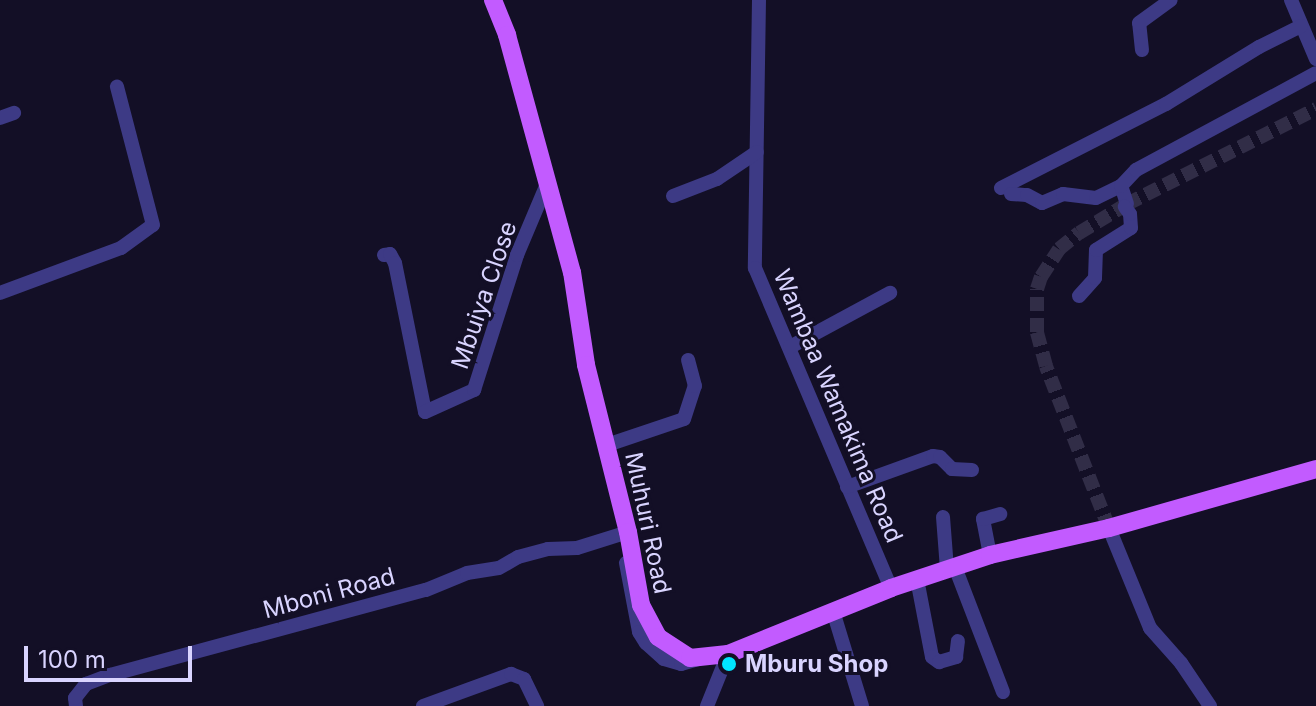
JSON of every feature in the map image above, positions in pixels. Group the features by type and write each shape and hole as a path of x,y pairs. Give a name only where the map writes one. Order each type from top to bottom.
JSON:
{"main road":[{"name":"Muhuri Road","path":"493,0 507,35 572,272 586,365 607,445 618,535 647,622 658,637 690,658 728,654 891,588 990,555 1109,528 1316,469"}],"street":[{"name":"Wambaa Wamakima Road","path":"759,0 755,268 891,588"},
{"path":"1142,50 1139,23 1171,0"},
{"path":"1291,0 1316,59"},
{"path":"1301,26 1006,191 1027,195 1042,203 1063,194 1096,198 1121,186 1136,170 1316,73"},
{"path":"0,293 121,248 153,225 117,87"},
{"path":"673,196 717,179 757,152"},
{"name":"Mbuiya Close","path":"384,255 390,254 395,263 425,412 474,390 517,255 547,184"},
{"path":"1079,296 1095,278 1096,250 1131,228 1121,186"},
{"path":"790,347 890,293"},
{"path":"607,445 684,419 695,386 688,360"},
{"path":"847,487 933,456 940,457 952,469 972,470"},
{"path":"990,555 983,519 1000,514"},
{"path":"943,517 951,568 1003,692"},
{"path":"1109,528 1150,628 1181,663 1210,706"},
{"name":"Mboni Road","path":"76,706 75,698 86,684 110,675 426,590 467,573 499,568 518,557 577,548 618,535"},
{"path":"917,579 932,657 939,662 956,657 958,641"},
{"path":"833,611 862,706"},
{"path":"707,706 728,654"},
{"path":"423,706 511,674 524,679 537,706"}],"tunnel":[{"path":"1109,528 1046,366 1037,332 1037,289 1041,277 1059,249 1079,233 1127,204 1316,109"}],"place":[{"name":"Mburu Shop","path":"729,664"}]}
